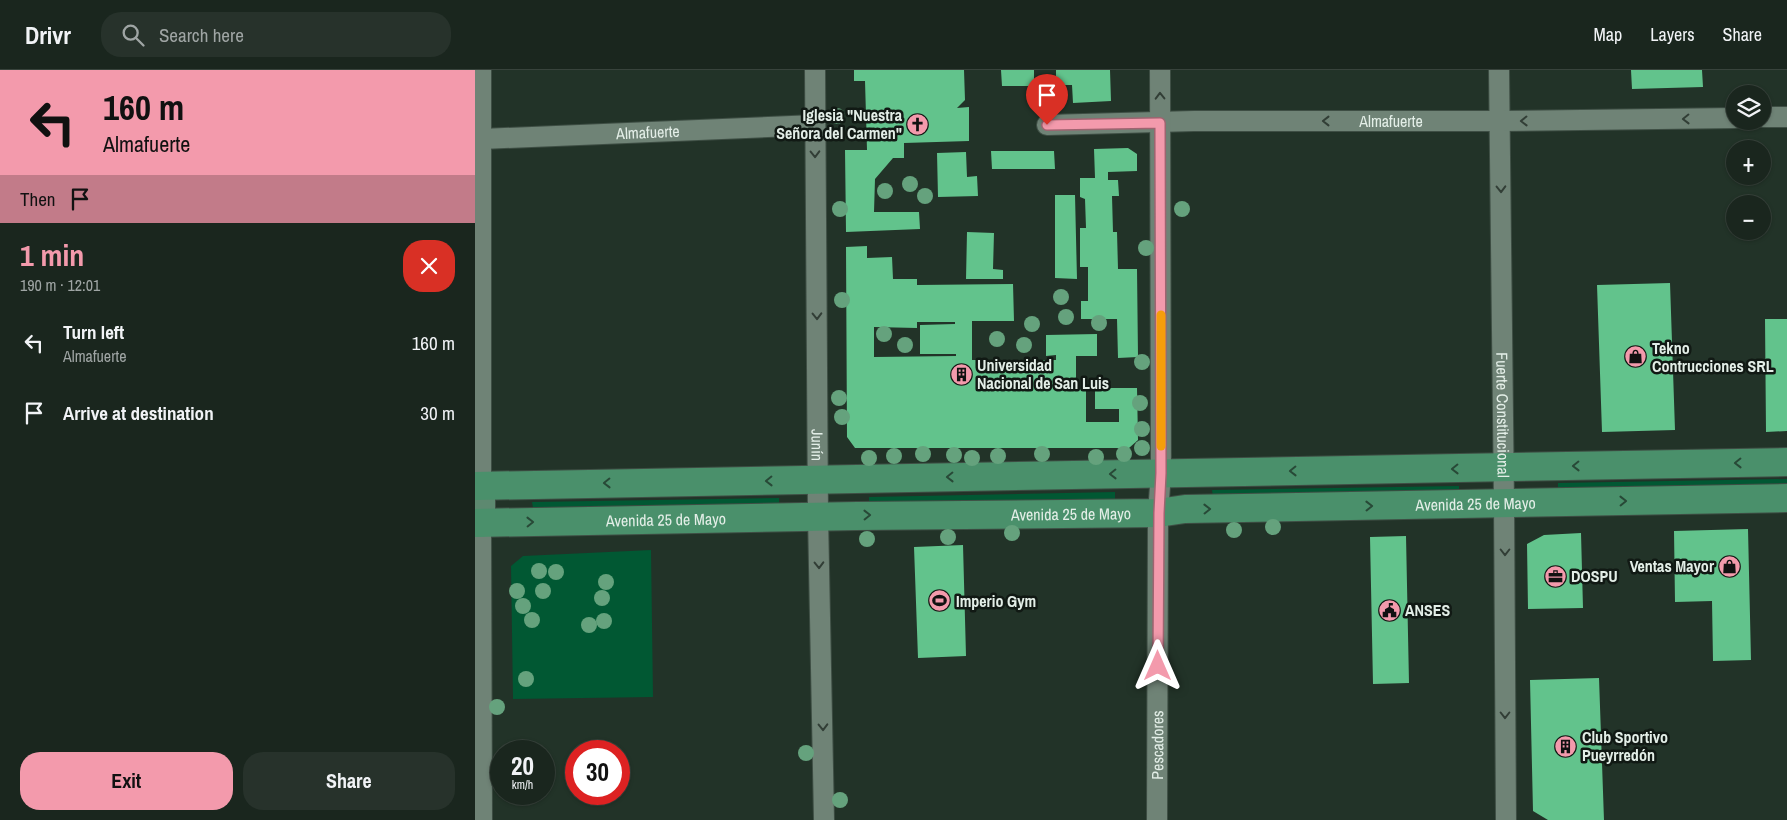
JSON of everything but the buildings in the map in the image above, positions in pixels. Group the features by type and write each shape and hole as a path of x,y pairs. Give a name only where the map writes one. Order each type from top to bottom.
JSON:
{"main road":[{"path":"478,486 1787,462"},
{"name":"Avenida 25 de Mayo","path":"478,523 818,516 1159,513 1185,510 1787,498"}],"street":[{"path":"481,70 478,523 482,820"},
{"name":"Junín","path":"815,70 818,516 825,820"},
{"name":"Pescadores","path":"1157,820 1159,513 1161,473 1159,70"},
{"name":"Fuerte Constitucional","path":"1499,70 1506,820"},
{"path":"1771,117 1787,117"},
{"name":"Almafuerte","path":"1047,125 1726,118"},
{"name":"Almafuerte","path":"482,138 815,125"}],"green space":[{"path":"1787,479 1787,485 1558,489 1558,483"},
{"path":"1459,486 1459,493 1213,497 1212,490"},
{"path":"1115,492 1115,499 869,503 869,497"},
{"path":"779,498 779,504 533,508 532,502"},
{"path":"651,550 653,697 513,699 511,566 523,556"}],"slow traffic":[{"path":"1161,315 1161,446"}],"place":[{"name":"Iglesia \"Nuestra Señora del Carmen\"","path":"918,124"},
{"name":"Tekno Contrucciones SRL","path":"1636,357"},
{"name":"Universidad Nacional de San Luis","path":"961,374"},
{"name":"Ventas Mayor","path":"1730,566"},
{"name":"DOSPU","path":"1555,576"},
{"name":"Imperio Gym","path":"940,601"},
{"name":"ANSES","path":"1389,610"},
{"name":"Club Sportivo Pueyrredón","path":"1566,746"}],"route":[{"path":"1047,125 1160,123 1161,473 1158,666"}]}
